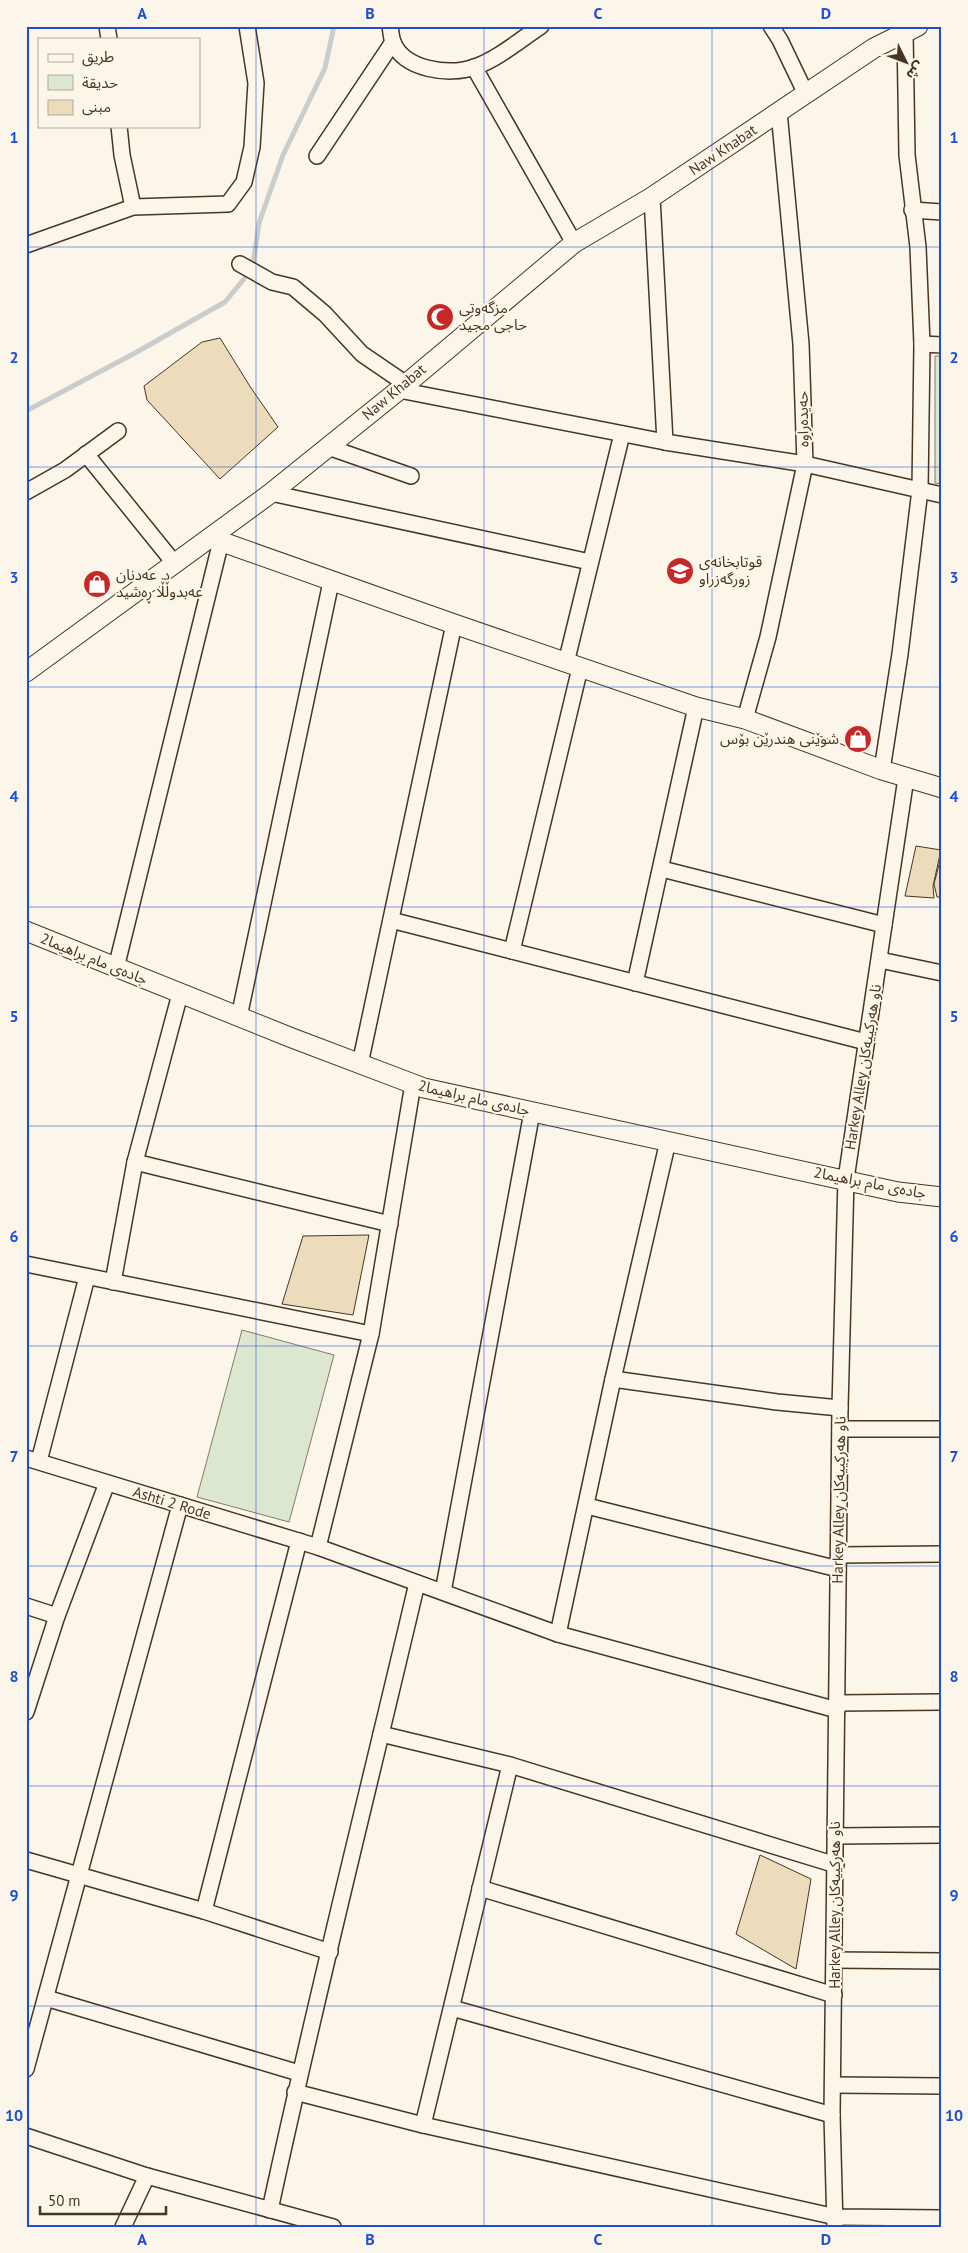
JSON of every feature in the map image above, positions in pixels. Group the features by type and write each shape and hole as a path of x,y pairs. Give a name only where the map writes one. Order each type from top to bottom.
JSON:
{"street":[{"path":"26,245 133,207 228,204 244,182 252,147 256,83 248,26"},
{"path":"390,26 393,42 403,57 420,67 456,70 474,67 499,54 541,26"},
{"path":"771,26 780,40 805,92"},
{"path":"882,770 900,654 920,490 922,344 918,247 912,210 907,155 912,29"},
{"name":"Naw Khabat","path":"26,672 175,564 216,540 574,243 652,197 779,112 805,92 874,48 912,29"},
{"path":"317,156 393,42"},
{"path":"474,67 574,243"},
{"name":"حەیدەراوە","path":"745,720 768,636 804,464 801,344 779,112"},
{"path":"119,128 122,155 133,207"},
{"path":"652,197 665,442"},
{"path":"912,210 942,212"},
{"path":"240,264 272,282 293,287 325,314 362,354 402,387 622,434 804,464 942,495"},
{"path":"922,344 942,345"},
{"path":"26,492 65,470 118,431"},
{"path":"512,951 573,665 590,562 622,434"},
{"path":"328,447 411,476"},
{"path":"86,454 175,564"},
{"path":"271,493 590,562"},
{"path":"116,968 216,540 573,665 696,707 745,720 882,770 942,788"},
{"path":"239,1017 332,582"},
{"path":"360,1064 454,624"},
{"path":"635,983 662,869 696,707"},
{"name":"Harkey Alley ناو هەركييەكان","path":"836,2222 832,2085 840,1408 846,1179 906,778"},
{"path":"662,869 884,925"},
{"path":"391,920 866,1042"},
{"name":"جادەی مام براهیما2","path":"26,931 180,994 424,1088 846,1179 898,1192 942,1197"},
{"path":"880,960 942,972"},
{"path":"113,1282 135,1162 180,994"},
{"path":"318,1547 370,1334 413,1084"},
{"path":"443,1592 532,1112"},
{"path":"558,1634 613,1378 668,1141"},
{"path":"135,1162 390,1224"},
{"path":"26,1264 370,1334"},
{"path":"33,1460 87,1277"},
{"path":"613,1378 768,1401 840,1408"},
{"path":"840,1429 942,1429"},
{"name":"Ashti 2 Rode","path":"33,1460 318,1547 558,1634 837,1707 942,1702"},
{"path":"26,1712 57,1616 107,1483"},
{"path":"26,2069 180,1505"},
{"path":"587,1506 838,1562 942,1554"},
{"path":"204,1911 299,1541"},
{"path":"270,2210 299,2073 330,1952 417,1583"},
{"path":"26,1606 57,1616"},
{"path":"381,1734 510,1765 836,1865"},
{"path":"423,2126 510,1765"},
{"path":"835,1836 942,1835"},
{"path":"26,1860 204,1911 330,1952"},
{"path":"480,1888 834,1995"},
{"path":"834,1960 942,1961"},
{"path":"46,1998 299,2073"},
{"path":"452,2008 832,2115"},
{"path":"832,2085 942,2086"},
{"path":"295,2092 423,2126 836,2222 942,2218"},
{"path":"26,2136 147,2176 270,2210 298,2222 332,2227"},
{"path":"122,2227 147,2176"}],"green space":[{"path":"935,356 942,356 942,484 935,483"},
{"path":"242,1330 334,1355 289,1522 197,1497"}],"building":[{"path":"220,338 278,427 220,479 147,400 144,386 202,342"},
{"path":"916,846 941,850 933,886 934,898 905,896"},
{"path":"942,853 942,897 937,897 934,884"},
{"path":"369,1235 353,1315 282,1304 303,1236"},
{"path":"760,1855 811,1879 796,1969 736,1934"}],"waterway":[{"path":"253,265 259,223 283,155 325,68 334,26"},
{"path":"26,411 225,302 244,279"}],"place":[{"name":"مزگەوتى حاجى مجيد","path":"440,317"},
{"name":"قوتابخانەی زورگەزراو","path":"680,571"},
{"name":"د. عەدنان عەبدوڵڵا ڕەشید","path":"97,584"},
{"name":"شوێنی هندرێن بۆس","path":"858,739"}]}
